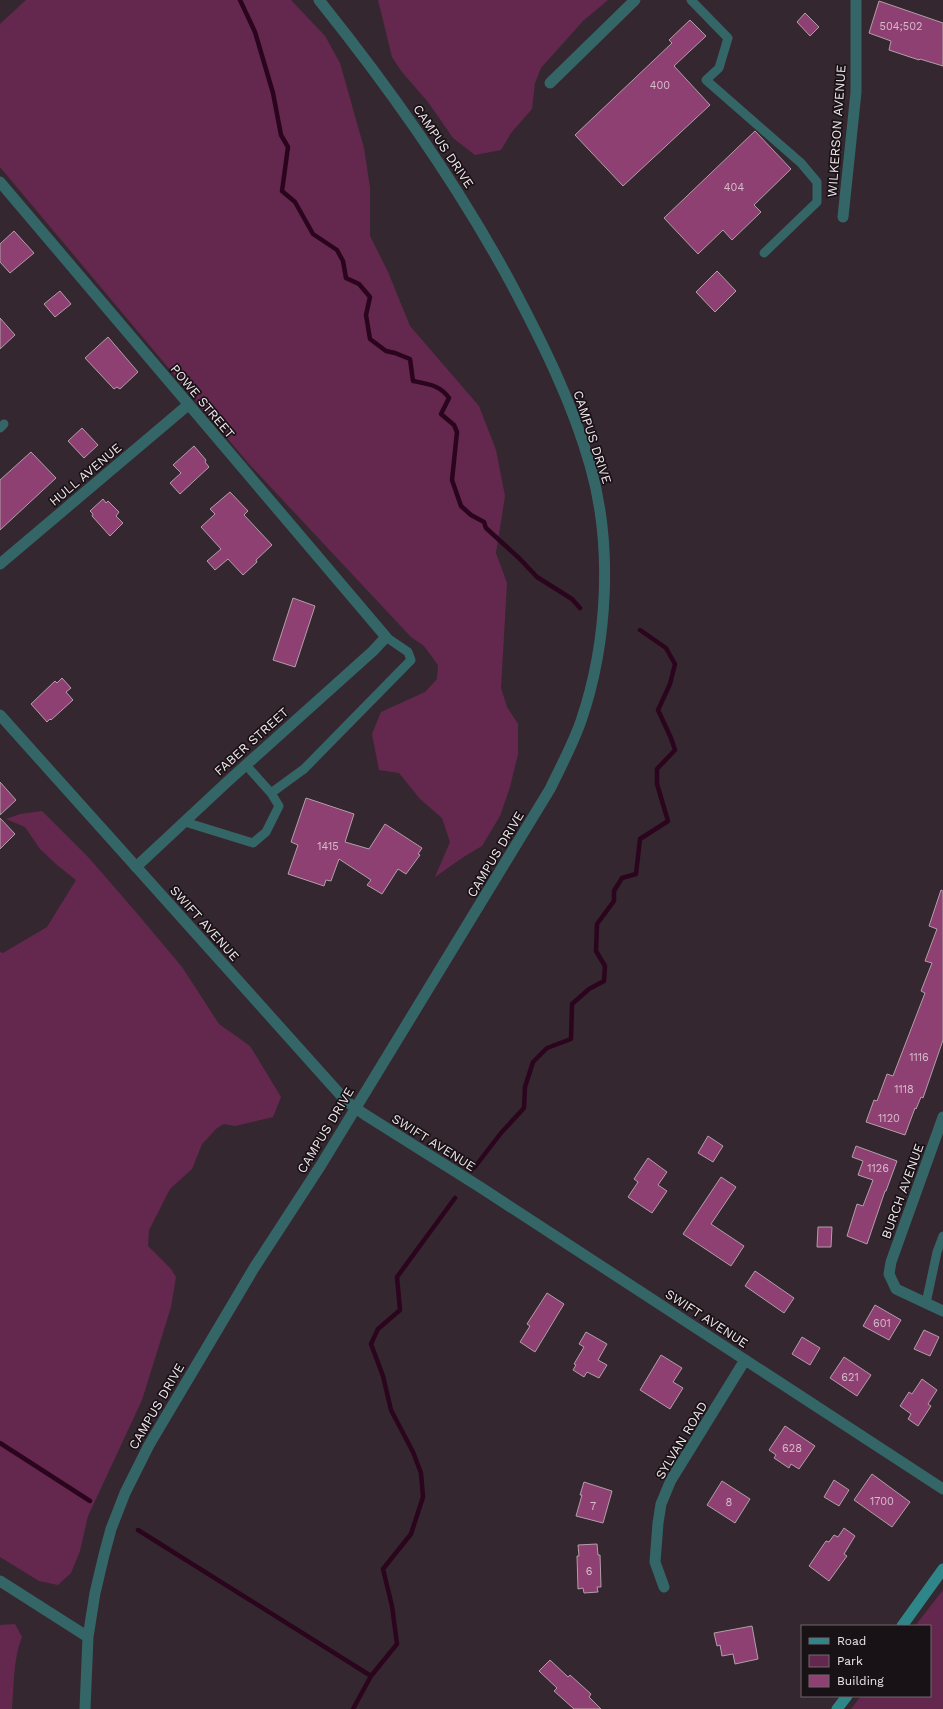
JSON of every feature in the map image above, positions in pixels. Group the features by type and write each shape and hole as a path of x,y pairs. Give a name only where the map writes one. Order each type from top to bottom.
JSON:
{"main road":[{"path":"903,1625 943,1569"},
{"path":"837,1709 846,1697"}],"street":[{"name":"CAMPUS DRIVE","path":"85,1709 88,1636 95,1593 111,1529 125,1493 149,1445 254,1268 321,1165 550,789 581,721 589,694 600,640 604,585 603,536 597,492 590,465 568,399 535,329 485,235 443,167 414,124 361,52 319,0"},
{"path":"550,83 635,0"},
{"name":"WILKERSON AVENUE","path":"844,217 856,92 856,0"},
{"name":"POWE STREET","path":"0,182 386,637"},
{"name":"HULL AVENUE","path":"0,564 188,405"},
{"name":"FABER STREET","path":"136,867 246,765 373,651 386,637"},
{"name":"SWIFT AVENUE","path":"0,715 346,1101 943,1489"},
{"name":"BURCH AVENUE","path":"926,1303 896,1289 889,1274 891,1262 943,1117"},
{"path":"926,1303 943,1311"},
{"name":"SYLVAN ROAD","path":"664,1587 655,1562 658,1523 662,1504 671,1480 745,1360"},
{"path":"0,1581 88,1636"}],"lane":[{"path":"691,0 728,38 719,68 706,80 801,163 817,182 818,202 764,253"},
{"path":"271,793 304,769 411,660 408,652 386,637"},
{"path":"184,822 253,843 266,832 279,806 271,793 246,765"},
{"path":"926,1303 937,1252 943,1236"}],"green space":[{"path":"26,0 291,0 325,36 340,63 364,148 370,188 370,236 388,272 410,326 479,406 496,450 505,496 496,553 507,583 501,688 507,707 518,724 518,754 510,787 500,816 482,846 435,877 450,842 442,818 420,799 399,773 379,770 372,734 381,712 425,692 437,679 438,665 424,646 411,637 249,464 0,167 0,24"},
{"path":"378,0 608,0 583,21 541,68 535,83 532,109 511,133 501,150 475,155 453,138 428,102 402,72 392,57"},
{"path":"42,811 89,858 182,967 219,1024 250,1046 281,1097 273,1117 235,1126 224,1124 217,1128 202,1144 192,1169 170,1189 149,1230 148,1246 171,1269 176,1277 171,1307 142,1400 88,1516 80,1551 71,1573 58,1585 39,1581 0,1557 0,952 3,953 47,927 76,880 40,849 25,827 6,819 20,814"},
{"path":"943,1590 943,1709 851,1709 860,1697 931,1697 931,1625 916,1625"},
{"path":"15,1624 22,1637 15,1663 12,1709 0,1709 0,1625"}],"building":[{"path":"879,1 943,23 943,66 889,50 891,41 869,33"},
{"path":"805,13 819,27 810,36 797,22"},
{"path":"690,20 706,36 674,66 710,105 623,186 575,135 672,43 669,40"},
{"path":"755,131 791,169 754,205 761,212 732,240 723,230 698,254 664,218"},
{"path":"14,231 34,253 10,273 0,262 0,244"},
{"path":"717,271 736,291 715,312 696,292"},
{"path":"60,291 71,304 55,317 44,304"},
{"path":"0,318 15,335 0,349"},
{"path":"108,337 138,372 120,389 117,387 114,389 85,358"},
{"path":"82,428 98,445 84,458 68,441"},
{"path":"194,446 206,460 205,462 209,467 180,494 170,483 181,473 173,465"},
{"path":"31,452 56,478 0,530 0,480"},
{"path":"230,492 248,511 244,515 272,545 243,575 228,559 215,570 207,561 221,549 201,527 215,514 210,509"},
{"path":"103,499 106,503 108,501 119,512 116,516 123,523 110,536 92,516 93,514 90,511"},
{"path":"293,598 315,606 295,667 273,660"},
{"path":"62,678 71,688 66,692 73,700 47,722 31,704 55,681 57,683"},
{"path":"0,782 16,800 0,815"},
{"path":"306,798 354,814 345,842 369,849 385,824 422,848 418,854 420,855 406,874 398,869 382,894 367,885 371,880 339,859 331,881 326,880 324,886 288,874 298,845 291,842"},
{"path":"0,818 15,834 0,849"},
{"path":"941,890 943,891 943,1040 923,1098 921,1097 916,1109 915,1108 905,1135 866,1122 874,1100 877,1101 887,1074 893,1076 925,993 921,991 932,963 925,961 937,929 929,926"},
{"path":"708,1136 723,1146 713,1162 698,1153"},
{"path":"856,1146 897,1161 867,1244 847,1236 857,1204 863,1206 873,1180 858,1175 863,1161 852,1157"},
{"path":"648,1158 667,1172 658,1185 667,1191 652,1213 628,1197 638,1182 634,1179"},
{"path":"721,1177 736,1187 711,1224 744,1246 731,1266 683,1234"},
{"path":"818,1227 832,1227 831,1247 817,1247"},
{"path":"755,1271 794,1298 784,1313 745,1286"},
{"path":"547,1293 564,1304 535,1352 520,1342 530,1326 527,1324"},
{"path":"875,1305 901,1320 889,1340 863,1326"},
{"path":"924,1330 939,1337 930,1356 914,1349"},
{"path":"586,1332 607,1344 598,1360 607,1365 599,1378 587,1372 584,1377 573,1370 576,1365 574,1364 584,1347 579,1344"},
{"path":"802,1337 820,1348 810,1365 792,1354"},
{"path":"661,1355 682,1368 673,1382 683,1388 670,1409 640,1390"},
{"path":"844,1357 871,1375 857,1396 830,1378"},
{"path":"922,1379 937,1390 928,1404 931,1406 918,1426 908,1419 911,1414 900,1406 909,1392 912,1394"},
{"path":"785,1426 815,1446 799,1469 791,1464 789,1468 774,1458 776,1455 769,1450"},
{"path":"872,1474 910,1502 892,1527 854,1500"},
{"path":"834,1480 849,1490 839,1506 824,1497"},
{"path":"722,1481 750,1499 735,1523 707,1505"},
{"path":"584,1482 612,1491 603,1523 576,1516"},
{"path":"844,1528 855,1536 844,1554 847,1556 829,1581 809,1566 826,1541 829,1542 834,1535 838,1537"},
{"path":"597,1544 598,1555 600,1555 601,1587 597,1587 598,1592 584,1593 583,1588 578,1589 578,1545"},
{"path":"752,1626 758,1659 735,1664 733,1654 722,1656 720,1645 717,1646 714,1633"},
{"path":"550,1660 568,1677 570,1675 591,1694 589,1697 601,1709 574,1709 554,1691 557,1688 539,1671"}],"waterway":[{"path":"240,0 255,32 273,93 281,135 288,147 282,191 295,202 313,234 337,250 343,261 346,278 359,284 370,297 366,315 370,339 386,351 410,359 413,381 429,384 438,388 442,390 449,398 441,414 454,425 457,432 452,480 461,506 471,515 484,522 486,528 520,559 537,577 572,599 580,608"},
{"path":"474,1168 501,1133 524,1108 525,1087 533,1062 547,1048 571,1039 572,1004 589,989 604,981 605,966 596,951 597,924 614,901 614,891 622,878 636,874 640,839 668,821 657,784 657,769 675,750 658,710 670,684 675,664 666,648 640,630"},
{"path":"371,1676 397,1644 392,1606 383,1569 411,1534 423,1497 421,1473 413,1452 391,1410 383,1376 371,1344 378,1329 400,1310 397,1277 455,1198"},
{"path":"0,1443 90,1501"},
{"path":"138,1530 371,1676 353,1709"}]}
